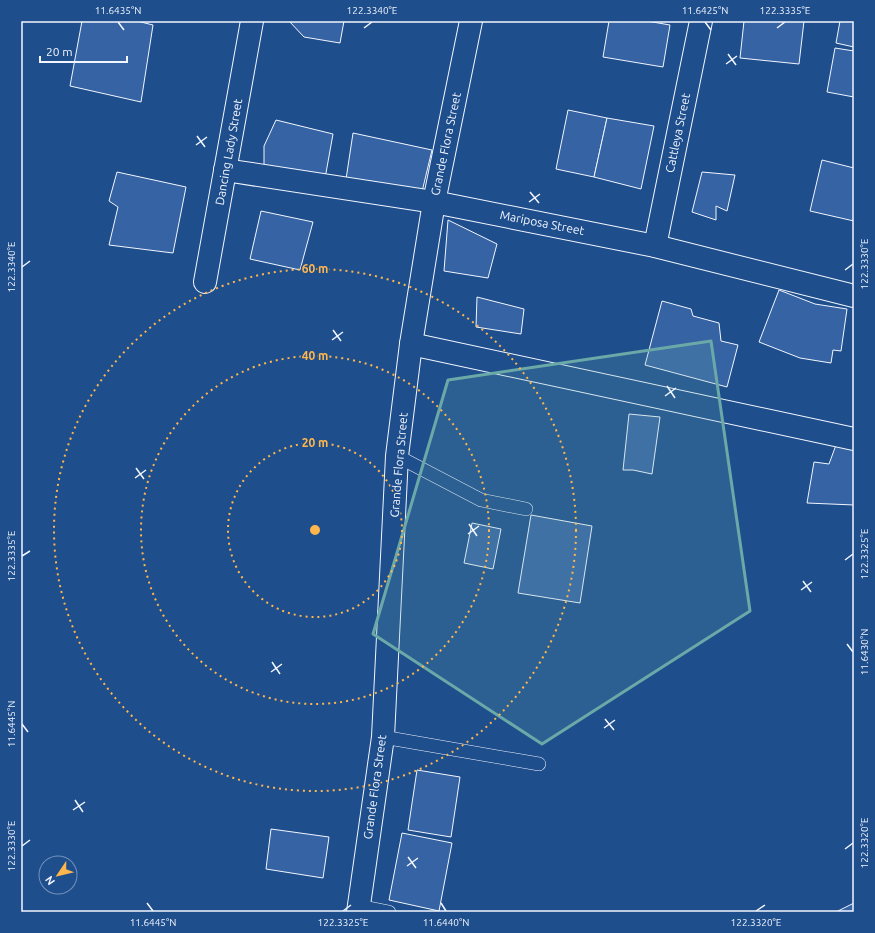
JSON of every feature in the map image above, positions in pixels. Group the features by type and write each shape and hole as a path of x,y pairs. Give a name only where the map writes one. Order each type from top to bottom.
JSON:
{"street":[{"name":"Dancing Lady Street","path":"205,282 252,21"},
{"name":"Grande Flora Street","path":"358,909 383,737 397,456 411,344 434,202 471,21"},
{"name":"Cattleya Street","path":"654,246 701,21"},
{"name":"Mariposa Street","path":"225,170 434,202 654,246 854,296"},
{"path":"411,344 854,439"}],"lane":[{"path":"397,456 481,500 526,509"},
{"path":"383,737 539,764"},
{"path":"358,909 389,912"}],"highlighted area":[{"path":"711,341 750,611 542,744 373,634 448,380"}],"building":[{"path":"82,21 137,21 153,25 141,102 70,86"},
{"path":"289,21 344,21 340,43 304,37"},
{"path":"609,21 647,21 670,25 663,67 603,57"},
{"path":"744,21 804,21 799,64 740,58"},
{"path":"840,21 854,21 854,47 836,43"},
{"path":"835,48 854,51 854,97 827,92"},
{"path":"568,110 607,118 594,177 556,169"},
{"path":"607,118 654,126 641,189 594,177"},
{"path":"276,120 333,134 324,184 264,172 264,146"},
{"path":"353,133 432,150 420,200 345,186"},
{"path":"822,160 854,168 854,221 810,211"},
{"path":"117,172 186,187 173,253 109,245 118,207 109,201"},
{"path":"702,172 735,175 727,211 716,206 716,220 692,212"},
{"path":"261,211 313,222 300,270 250,259"},
{"path":"448,220 497,244 488,278 444,271"},
{"path":"779,290 815,304 847,309 841,351 833,350 831,363 800,358 759,342"},
{"path":"477,297 524,309 521,334 476,327"},
{"path":"662,301 691,309 693,316 719,323 721,341 738,345 727,387 645,365"},
{"path":"629,414 660,417 652,474 633,470 623,470"},
{"path":"836,445 854,450 854,505 807,503 814,462 829,464"},
{"path":"531,515 592,526 580,603 518,593"},
{"path":"472,523 501,529 493,569 464,563"},
{"path":"417,770 460,777 451,837 408,830"},
{"path":"271,829 329,837 323,878 266,869"},
{"path":"402,833 452,843 439,911 389,900"},
{"path":"854,903 854,912 836,912"}]}
